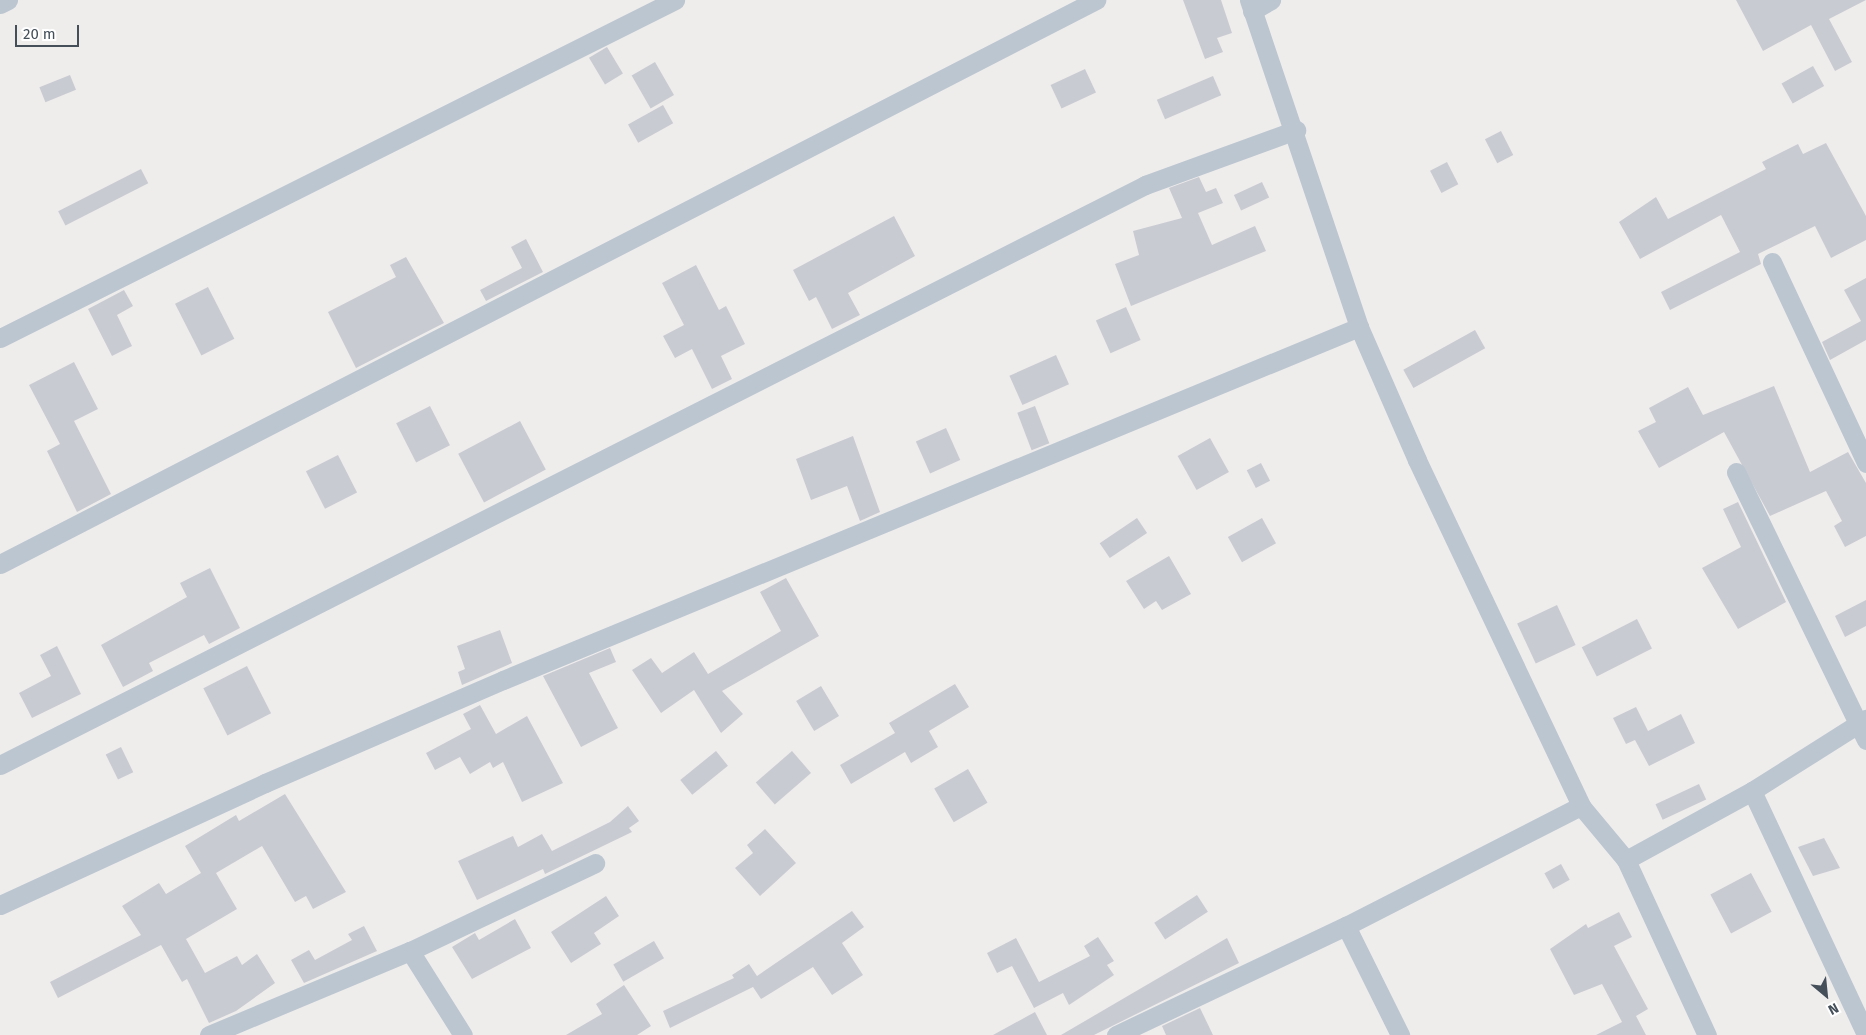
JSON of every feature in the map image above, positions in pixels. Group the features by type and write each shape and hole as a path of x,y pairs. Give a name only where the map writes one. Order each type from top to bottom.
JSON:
{"street":[{"path":"0,4 8,0"},
{"path":"0,338 675,0"},
{"path":"0,564 1096,0"},
{"path":"1271,0 1250,6 1296,130 1359,327 1581,806 1626,860 1707,1035"},
{"path":"0,764 1136,190 1296,130"},
{"path":"1772,262 1866,463"},
{"path":"0,906 265,783 494,684 1359,327"},
{"path":"1626,860 1863,728 1736,472"},
{"path":"1752,791 1866,1034"},
{"path":"1116,1035 1346,926 1581,806"},
{"path":"210,1035 410,951 595,863"},
{"path":"1346,926 1400,1035"},
{"path":"410,951 463,1035"}],"building":[{"path":"1183,0 1221,0 1232,33 1217,38 1223,52 1205,59"},
{"path":"1736,0 1866,0 1829,19 1852,62 1835,71 1811,25 1763,51"},
{"path":"607,47 623,74 605,84 589,58"},
{"path":"655,62 674,95 651,108 632,76"},
{"path":"1813,66 1824,86 1793,104 1782,83"},
{"path":"1085,69 1096,93 1062,109 1051,85"},
{"path":"70,75 76,90 45,102 39,87"},
{"path":"1213,76 1221,95 1165,119 1157,100"},
{"path":"663,105 673,123 638,143 628,124"},
{"path":"1501,131 1513,155 1497,163 1485,139"},
{"path":"1826,143 1866,216 1866,240 1831,258 1815,226 1758,254 1761,264 1670,310 1661,292 1740,252 1721,215 1640,259 1619,222 1656,197 1668,219 1766,169 1762,162 1798,144 1803,154"},
{"path":"1447,162 1458,184 1441,193 1430,171"},
{"path":"141,169 148,183 65,225 58,211"},
{"path":"1199,177 1206,192 1216,188 1223,203 1198,213 1212,245 1255,226 1266,251 1131,306 1115,264 1139,255 1133,231 1182,218 1169,188"},
{"path":"1262,182 1269,197 1241,211 1234,195"},
{"path":"894,216 915,256 848,293 860,315 832,329 816,297 809,301 793,270"},
{"path":"526,239 543,272 486,301 480,290 522,268 511,247"},
{"path":"406,257 444,323 356,368 328,312 396,277 390,265"},
{"path":"696,265 719,310 726,306 745,344 721,356 732,379 712,389 692,349 675,358 663,336 684,325 662,283"},
{"path":"1866,278 1866,340 1830,360 1822,342 1861,321 1844,290"},
{"path":"208,287 234,339 201,355 175,304"},
{"path":"124,290 133,306 117,315 132,346 112,356 88,309"},
{"path":"1126,307 1141,340 1110,353 1096,320"},
{"path":"1475,330 1485,348 1413,388 1403,370"},
{"path":"1056,355 1069,384 1022,405 1009,376"},
{"path":"74,362 98,409 74,421 111,494 77,512 47,451 60,444 29,385"},
{"path":"1774,386 1810,472 1848,452 1866,483 1866,536 1845,547 1834,526 1842,521 1826,491 1770,516 1724,432 1659,468 1638,431 1656,422 1649,408 1688,387 1703,415"},
{"path":"430,406 450,445 416,462 396,423"},
{"path":"1035,406 1049,443 1032,450 1017,413"},
{"path":"520,421 546,470 484,502 458,454"},
{"path":"946,428 960,460 930,473 916,441"},
{"path":"853,436 880,512 860,521 847,486 811,500 796,459"},
{"path":"1210,438 1229,472 1197,490 1178,456"},
{"path":"338,455 357,492 325,509 306,471"},
{"path":"1261,463 1270,481 1256,488 1247,470"},
{"path":"1738,502 1786,602 1738,629 1702,568 1741,547 1723,509"},
{"path":"1137,518 1147,533 1110,558 1100,543"},
{"path":"1262,518 1276,543 1242,562 1228,537"},
{"path":"1169,556 1191,594 1162,610 1156,601 1144,609 1126,581"},
{"path":"210,568 240,628 209,644 204,635 149,663 153,671 123,687 101,645 187,597 180,583"},
{"path":"786,578 819,636 722,691 743,714 721,733 694,690 661,713 632,670 651,658 662,673 694,652 708,674 781,631 760,592"},
{"path":"1866,600 1866,626 1845,637 1835,616"},
{"path":"1557,605 1576,645 1536,663 1517,624"},
{"path":"1637,619 1652,648 1597,677 1582,647"},
{"path":"500,630 512,663 462,685 458,672 465,669 457,646"},
{"path":"57,646 81,694 32,718 19,693 51,676 40,655"},
{"path":"610,648 616,662 589,673 618,728 581,747 543,676"},
{"path":"247,666 271,713 227,735 203,688"},
{"path":"955,684 969,707 929,731 938,747 911,763 905,752 851,784 840,765 895,733 889,723"},
{"path":"821,686 839,716 814,731 796,701"},
{"path":"480,705 496,734 527,716 563,783 522,802 503,762 493,768 490,762 470,774 460,757 435,770 426,753 471,729 463,714"},
{"path":"1636,707 1648,731 1681,714 1695,743 1649,766 1635,740 1626,744 1613,718"},
{"path":"121,747 133,772 118,780 106,754"},
{"path":"716,751 728,766 692,795 680,780"},
{"path":"792,751 811,773 775,804 756,782"},
{"path":"968,769 988,803 954,822 934,788"},
{"path":"1699,784 1706,799 1663,820 1655,804"},
{"path":"285,794 346,892 313,909 306,896 295,902 262,846 216,873 237,909 186,939 205,973 237,956 242,965 257,954 275,983 236,1011 209,1023 187,979 182,982 161,945 58,998 50,982 141,935 122,906 159,883 166,894 201,873 185,846 236,815 239,821"},
{"path":"628,806 639,821 629,828 632,832 545,874 543,869 477,900 458,861 513,836 518,847 542,834 552,851 610,822"},
{"path":"765,829 796,863 760,896 735,868 753,853 747,845"},
{"path":"1824,838 1840,868 1813,876 1798,847"},
{"path":"1561,864 1570,880 1553,889 1544,873"},
{"path":"1751,873 1772,912 1731,933 1710,895"},
{"path":"1197,895 1208,912 1165,940 1154,923"},
{"path":"606,896 619,916 594,933 601,944 571,963 551,932"},
{"path":"852,911 864,927 842,943 863,975 832,995 813,967 761,999 753,987 670,1028 663,1011 734,978 732,975 749,964 757,976"},
{"path":"1619,912 1632,937 1614,946 1648,1009 1636,1016 1646,1035 1596,1035 1622,1022 1602,984 1574,995 1550,949 1586,924 1588,928"},
{"path":"515,919 531,948 472,979 452,947 475,933 479,940"},
{"path":"364,926 377,951 304,983 291,960 309,950 315,960 352,940 348,934"},
{"path":"1098,937 1114,961 1107,965 1114,975 1069,1005 1063,993 1034,1008 1012,966 997,973 987,953 1016,938 1039,982 1090,956 1084,946"},
{"path":"1227,938 1239,963 1094,1035 1061,1035"},
{"path":"654,941 664,958 623,982 613,964"},
{"path":"624,985 651,1026 637,1035 566,1035 602,1014 596,1004"},
{"path":"1200,1008 1213,1035 1166,1035 1162,1026"},
{"path":"1035,1012 1047,1035 993,1035"}]}
